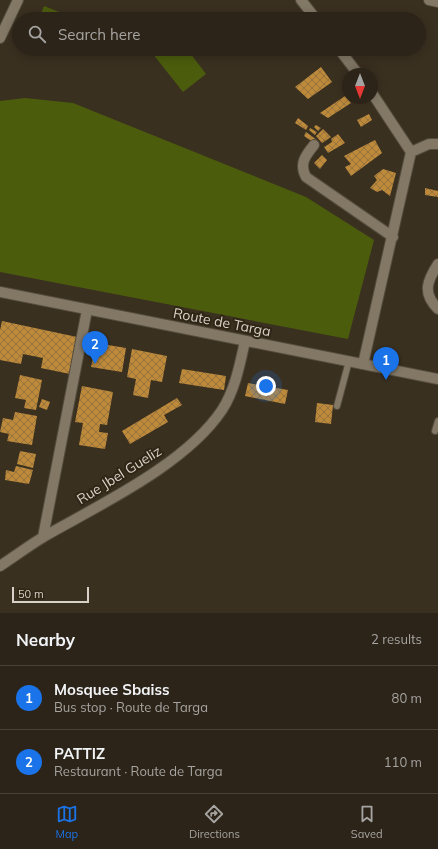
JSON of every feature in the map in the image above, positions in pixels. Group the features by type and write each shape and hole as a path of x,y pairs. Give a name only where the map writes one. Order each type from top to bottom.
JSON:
{"street":[{"path":"12,12 18,0"},
{"path":"301,0 310,12"},
{"path":"429,0 438,2"},
{"path":"0,38 12,13"},
{"path":"344,56 353,68"},
{"path":"363,364 393,237 411,152 378,102"},
{"path":"411,152 429,144 438,144"},
{"path":"314,145 303,160 306,177 393,237"},
{"path":"438,264 428,282 428,294 430,301 438,309"},
{"name":"Route de Targa","path":"0,292 438,379"},
{"path":"43,537 88,310"},
{"name":"Rue Jbel Gueliz","path":"0,566 43,537 157,471 197,439 222,410 231,392 245,341"}],"lane":[{"path":"337,406 349,361"},
{"path":"435,431 438,421"}],"green space":[{"path":"44,6 59,12 42,12"},
{"path":"155,56 192,56 206,74 183,92"},
{"path":"25,98 73,103 306,197 374,240 348,339 0,272 0,101"}],"building":[{"path":"321,67 332,82 308,99 295,87"},
{"path":"342,98 342,104 349,104 328,118 320,113"},
{"path":"369,114 372,120 361,127 357,120"},
{"path":"298,118 308,126 306,130 295,123"},
{"path":"316,125 321,128 318,131 314,127"},
{"path":"310,128 317,132 315,135 309,130"},
{"path":"323,129 331,137 322,143 316,136"},
{"path":"306,132 317,140 316,144 304,136"},
{"path":"338,134 345,143 328,153 324,147 332,142 331,139"},
{"path":"375,140 382,153 351,176 345,167 351,164 344,156"},
{"path":"322,155 327,160 320,169 314,163"},
{"path":"383,169 396,173 390,196 382,190 377,192 370,188 377,180 374,176"},
{"path":"425,188 438,191 438,197 425,195"},
{"path":"2,321 77,337 70,374 41,368 43,358 23,354 21,364 0,360 0,330"},
{"path":"96,343 126,348 122,372 91,367"},
{"path":"132,349 167,356 162,382 151,380 148,398 133,395 136,379 127,377"},
{"path":"182,369 226,376 224,390 179,383"},
{"path":"20,375 42,380 36,410 24,408 26,400 15,398"},
{"path":"248,383 288,390 285,404 245,396"},
{"path":"82,386 113,392 107,425 100,424 99,432 108,433 105,449 79,445 83,423 75,422"},
{"path":"177,398 182,405 164,415 168,422 130,444 122,431"},
{"path":"42,399 50,402 47,410 39,407"},
{"path":"317,403 333,405 331,424 315,422"},
{"path":"15,412 37,416 32,445 7,441 9,434 0,432 3,418 13,420"},
{"path":"20,451 36,454 33,468 17,464"},
{"path":"16,466 33,470 29,484 5,480 6,470 14,472"}],"place":[{"name":"PATTIZ","path":"95,364"},
{"name":"Mosquee Sbaiss","path":"386,380"}]}
